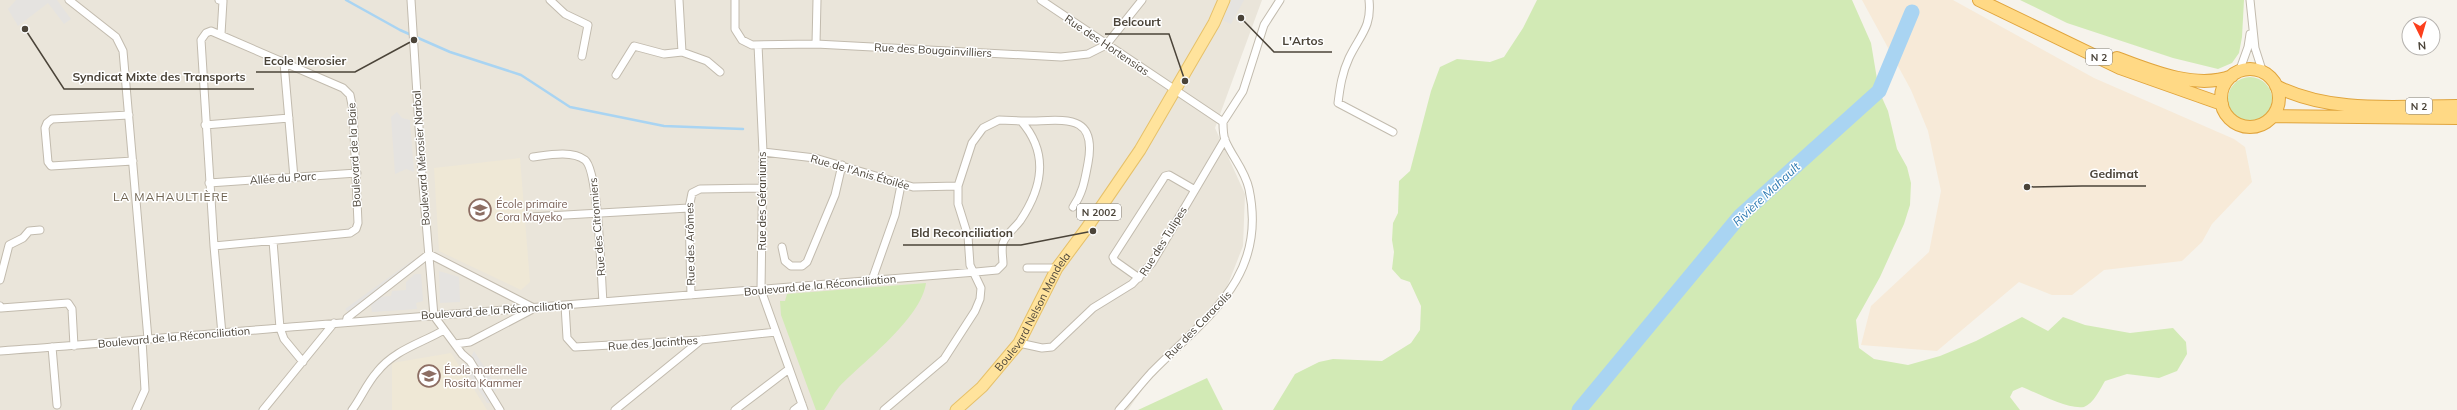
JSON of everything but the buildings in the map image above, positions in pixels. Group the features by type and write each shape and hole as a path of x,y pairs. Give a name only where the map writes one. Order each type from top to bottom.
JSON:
{"highway":[{"name":"N 2","path":"1979,0 2120,68 2222,104"},
{"name":"N 2","path":"1990,0 2084,44 2137,65 2196,80 2220,81 2235,74 2255,70 2263,73 2276,86 2298,97 2320,102 2457,106"},
{"path":"2235,74 2223,89 2222,104 2229,117 2241,125 2255,126 2268,121 2273,116 2278,106 2279,96 2276,86"},
{"name":"N 2","path":"2273,116 2457,118"}],"main road":[{"name":"Boulevard Nelson Mandela","path":"956,410 991,378 1019,343 1057,268 1118,184 1214,23 1224,0"}],"street":[{"path":"69,0 119,41 124,57 130,115 145,339 145,390 136,410"},
{"path":"219,0 223,1 221,34 211,31 206,33 201,40 209,183 222,334"},
{"name":"Boulevard Mérosier Narbal","path":"411,0 434,316"},
{"path":"550,0 565,14 588,25 582,56"},
{"path":"679,0 682,52"},
{"path":"734,0 734,21 737,34 746,43 758,45"},
{"path":"816,44 817,0"},
{"name":"Rue des Hortensias","path":"1041,0 1174,90"},
{"path":"1106,45 1142,0"},
{"path":"1174,90 1222,122 1243,90 1264,25 1280,0"},
{"path":"1369,0 1370,20 1349,58 1340,80 1338,103 1393,132"},
{"path":"2250,0 2251,26 2255,48 2263,73"},
{"path":"2235,74 2248,47 2251,26"},
{"name":"Boulevard de la Baie","path":"214,246 273,241 355,231 358,223 357,173 353,110 348,93 343,88 221,34"},
{"name":"Rue des Bougainvilliers","path":"758,45 816,44 1061,57 1088,54 1106,45"},
{"name":"Rue des Géraniums","path":"758,45 763,152 761,290 804,407"},
{"path":"616,75 634,46 664,54 682,52 707,61 720,72"},
{"path":"284,63 294,178"},
{"path":"130,115 52,119 46,125 46,135 48,162 51,166 133,161"},
{"path":"205,125 289,118"},
{"path":"884,410 937,366 952,349 980,300 981,288 976,272 970,265 968,236 958,204 958,186 972,143 978,134 991,122 998,120 1074,122 1088,130 1090,138 1088,159 1082,190 1073,206"},
{"name":"Boulevard de la Réconciliation","path":"0,351 995,270 1003,267 1002,248 1004,240 1023,216 1038,183 1040,163 1038,149 1031,133 1021,121"},
{"name":"Rue des Caracolis","path":"1119,410 1150,374 1201,326 1233,289 1243,267 1250,242 1252,221 1249,189 1242,169 1225,139 1222,122"},
{"name":"Rue des Tulipes","path":"1019,343 1042,348 1052,347 1093,308 1139,278 1152,263 1225,139"},
{"name":"Rue de l'Anis Étoilée","path":"763,152 800,155 842,165 901,185 928,188 958,186"},
{"name":"Rue des Citronniers","path":"533,157 566,155 576,156 585,160 591,169 597,213 602,302"},
{"path":"782,247 785,261 791,266 802,266 807,262 835,194 842,165"},
{"name":"Allée du Parc","path":"209,183 357,173"},
{"path":"1139,278 1115,261 1113,257 1165,176 1169,175 1195,190"},
{"path":"872,280 895,215 901,185"},
{"name":"Rue des Arômes","path":"691,295 688,208 690,195 700,189 763,188"},
{"path":"530,217 688,208"},
{"path":"0,280 9,245 23,238 29,231 40,230"},
{"path":"273,241 280,328 284,339 303,362"},
{"path":"346,322 347,318 429,254 534,308"},
{"path":"1027,268 1057,268"},
{"path":"0,306 1,308 68,303 72,309 74,346"},
{"name":"Rue des Jacinthes","path":"565,305 567,338 575,348 701,340 776,332"},
{"path":"455,344 470,342 534,308"},
{"path":"434,316 470,361 500,410"},
{"path":"275,410 266,407 334,323"},
{"path":"352,410 377,371 388,361 412,345 444,330"},
{"path":"615,410 701,340"},
{"path":"52,347 57,405"},
{"path":"735,410 789,369"},
{"path":"794,410 804,407"}],"shaded area":[{"path":"0,0 1262,0 1215,128 1245,194 1243,246 1221,302 1156,369 1128,410 0,410"},
{"path":"16,0 57,0 71,19 64,24 48,3 18,26 8,9"},
{"path":"1229,0 1244,0 1231,24 1222,20"},
{"path":"1862,0 1953,0 2094,78 2234,139 2245,147 2252,182 2212,224 2202,242 2182,261 2104,270 2072,295 2052,295 2019,282 1937,351 1861,345 1871,306 1929,252 1941,191 1928,131 1911,90"},
{"path":"397,112 402,118 410,120 414,172 406,169 395,174 391,117"},
{"name":"École primaire Cora Mayeko","path":"520,158 530,282 521,290 439,251 434,168"},
{"path":"413,260 416,263 348,312 345,309"},
{"path":"439,271 459,277 460,302 440,303"},
{"path":"415,274 421,274 423,301 416,303 417,309 372,312 371,305 378,297 391,296 392,291 406,290 406,282"},
{"path":"474,351 497,387 495,392 471,357"},
{"name":"École maternelle Rosita Kammer","path":"451,353 487,410 392,410 392,363"},
{"path":"462,364 468,364 494,403 487,403"}],"green space":[{"path":"1537,0 1852,0 1871,43 1879,91 1888,111 1897,149 1907,167 1911,183 1910,205 1904,224 1880,277 1856,320 1859,348 1874,359 1908,365 1940,356 1976,341 2022,317 2048,331 2063,317 2085,325 2130,333 2173,328 2186,342 2187,354 2177,371 2159,378 2127,374 2105,381 2094,399 2084,407 2062,404 2022,387 2013,391 2010,397 2020,410 1273,410 1295,374 1319,362 1333,359 1382,361 1411,343 1420,330 1421,306 1410,282 1401,279 1392,269 1394,252 1392,240 1393,223 1398,213 1399,181 1410,171 1431,91 1440,67 1457,59 1490,62 1504,57 1523,28"},
{"path":"2020,0 2244,0 2242,37 2239,53 2232,63 2218,69 2173,58 2067,23"},
{"path":"2250,77 2262,81 2268,87 2272,99 2268,111 2262,117 2250,121 2238,117 2232,111 2228,99 2232,87 2238,81"},
{"path":"926,283 922,297 914,311 903,325 839,387 824,410 816,410 781,315 780,301 785,301 787,294"},
{"path":"1207,378 1223,410 1138,410"}],"waterway":[{"path":"346,0 400,30 450,52 521,75 570,107 664,126 743,129"},
{"name":"Rivière Mahault","path":"1579,410 1740,216 1879,91 1912,12"}],"place":[{"name":"L'Artos","path":"1241,18"},
{"name":"Syndicat Mixte des Transports","path":"25,29"},
{"name":"Ecole Merosier","path":"414,40"},
{"name":"Belcourt","path":"1185,81"},
{"name":"Gedimat","path":"2027,187"},
{"name":"École primaire Cora Mayeko","path":"480,210"},
{"name":"Bld Reconciliation","path":"1093,231"},
{"name":"École maternelle Rosita Kammer","path":"429,376"}],"district":[{"name":"LA MAHAULTIÈRE","path":"171,196"}]}
